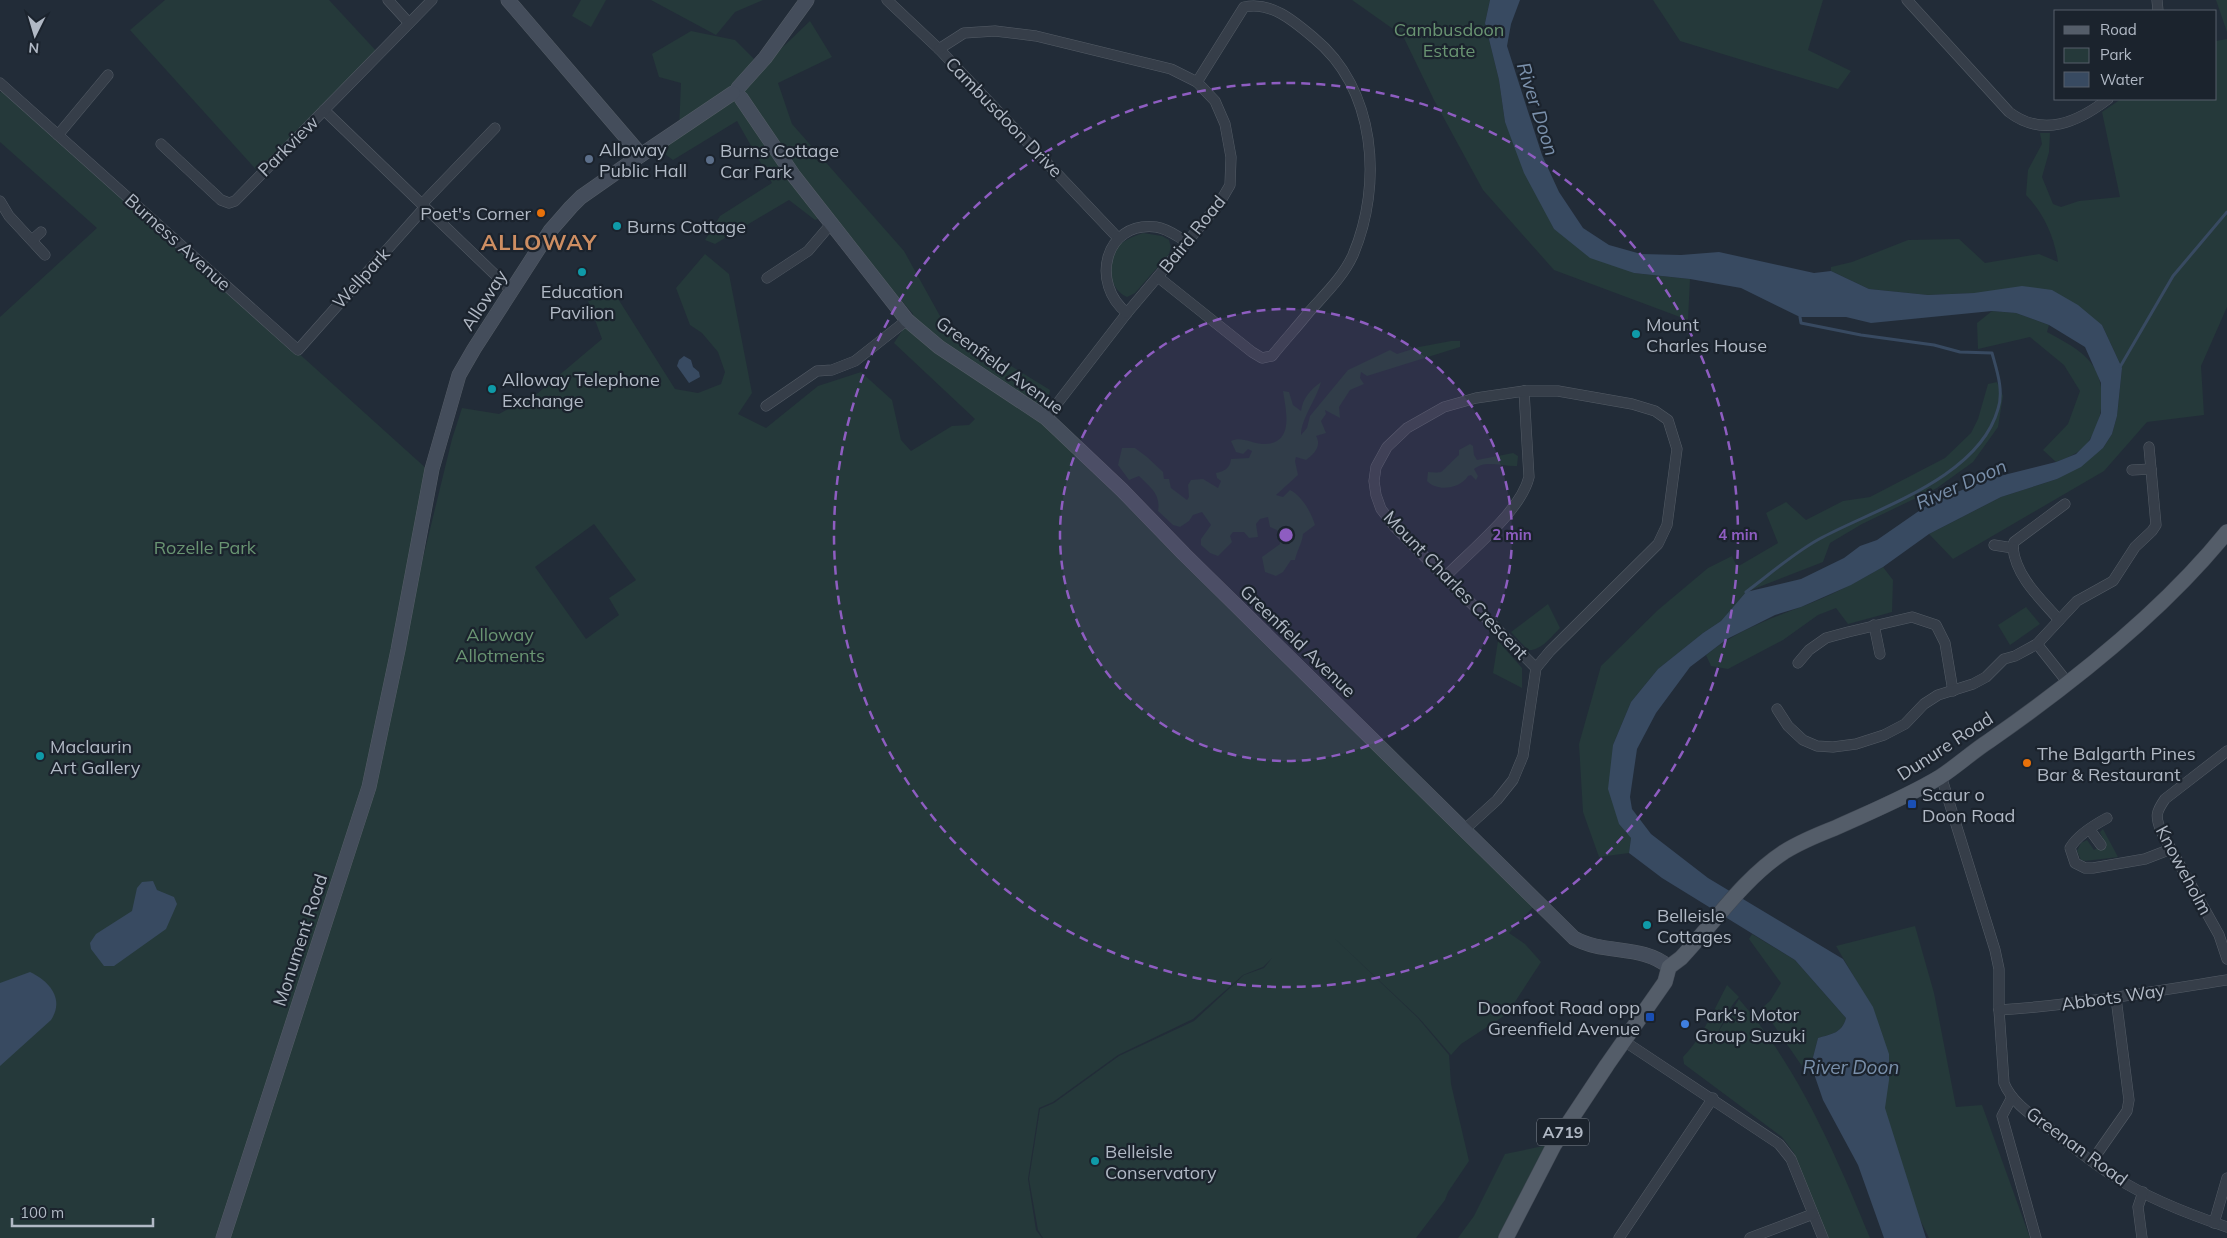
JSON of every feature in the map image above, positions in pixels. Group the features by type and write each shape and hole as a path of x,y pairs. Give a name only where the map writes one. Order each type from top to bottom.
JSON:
{"main road":[{"name":"Dunure Road","path":"1669,967 1681,958 1757,874 1783,853 1805,840 1875,810 1941,776 2068,683 2164,598 2227,532"},
{"name":"A719","path":"1506,1238 1554,1145 1666,982 1669,967"}],"street":[{"path":"388,0 409,24"},
{"name":"Parkview","path":"161,144 221,200 229,203 236,200 432,0"},
{"path":"508,0 641,154"},
{"name":"Alloway","path":"398,650 432,469 459,375 474,348 550,231 571,207 581,197 641,154 738,93 807,0"},
{"name":"Cambusdoon Drive","path":"887,0 939,49 1118,238"},
{"path":"1906,0 2009,112 2018,119 2041,126 2066,124 2083,116 2107,100"},
{"path":"1158,278 1252,352 1262,358 1272,356 1338,280 1352,255 1368,204 1371,182 1370,144 1364,117 1346,77 1329,50 1303,29 1269,7 1256,4 1244,7 1196,82"},
{"name":"Baird Road","path":"939,49 964,33 995,31 1036,36 1171,70 1196,82 1215,101 1225,124 1231,157 1230,185 1219,204 1127,313 1046,418"},
{"path":"58,135 108,75"},
{"name":"Burness Avenue","path":"2,87 298,350"},
{"name":"Greenfield Avenue","path":"738,93 784,163 907,320 939,347 1046,418 1122,490 1184,554 1574,938 1584,944 1596,947 1633,951 1660,959 1669,967"},
{"path":"324,110 512,290"},
{"name":"Wellpark","path":"298,350 495,128"},
{"path":"0,201 9,216 45,255"},
{"path":"767,278 808,251 831,224"},
{"path":"1127,313 1111,296 1107,276 1107,260 1118,238 1140,227 1156,227 1171,231 1187,242"},
{"path":"32,240 40,232"},
{"path":"766,406 816,371 832,370 855,361 907,320"},
{"path":"1445,577 1511,510 1526,487 1529,477 1524,391"},
{"name":"Mount Charles Crescent","path":"1464,830 1497,800 1513,780 1523,756 1536,668 1550,651 1658,544 1667,525 1677,449 1668,420 1655,412 1632,404 1558,391 1524,391 1476,398 1444,407 1407,428 1387,447 1376,467 1376,495 1381,509 1394,526 1536,668"},
{"path":"1777,709 1788,726 1803,740 1817,746 1833,747 1856,744 1884,735 1905,724 1924,704 1938,695 1973,684 1986,677 2004,659 2015,656 2037,644 2078,602 2113,581 2135,546 2152,531 2156,524 2149,447"},
{"path":"2132,470 2151,469"},
{"path":"2059,620 2028,584 2014,558 2013,548 2014,542 2065,504"},
{"path":"1994,545 2013,548"},
{"path":"1798,663 1809,650 1826,638 1912,617 1936,624 1945,642 1953,691"},
{"path":"1874,625 1880,654"},
{"path":"2037,644 2068,683"},
{"name":"Monument Road","path":"223,1238 369,786 398,650"},
{"name":"Knoweholm","path":"2227,750 2165,799 2159,808 2156,818 2219,935 2227,959"},
{"path":"1941,776 1991,933 1999,970 1999,1010 2004,1083 2012,1098 2002,1116 2036,1238"},
{"path":"2107,818 2070,848 2075,863 2085,868 2145,859 2171,849"},
{"path":"2090,830 2101,845"},
{"name":"Abbots Way","path":"1999,1010 2048,1007 2227,980"},
{"path":"2092,1161 2127,1111 2129,1100 2116,998"},
{"path":"1624,1041 1713,1098 1779,1144 1791,1159 1823,1238"},
{"path":"1619,1238 1713,1098"},
{"name":"Greenan Road","path":"2012,1098 2116,1178 2184,1212 2227,1227"},
{"path":"2214,1223 2227,1178"},
{"path":"2142,1238 2138,1207 2143,1192"},
{"path":"1750,1238 1813,1214"}],"green space":[{"path":"165,0 329,0 379,54 260,174 130,30"},
{"path":"581,0 606,0 591,27 572,16"},
{"path":"651,0 763,0 735,12 716,35"},
{"name":"Cambusdoon Estate","path":"1352,0 1490,0 1485,23 1499,80 1505,122 1554,229 1634,273 1690,279 1688,320 1554,270 1483,190 1434,100 1403,36"},
{"path":"1653,0 1823,0 1808,50 1851,71 1838,89 1680,41"},
{"path":"2216,0 2227,0 2227,32"},
{"name":"Alloway Allotments","path":"810,21 832,57 778,83 792,124 904,251 945,325 1050,390 1044,420 1538,902 1509,933 1525,944 1541,962 1507,1014 1461,1044 1451,1055 1419,1018 1330,934 1418,1018 1449,1055 1451,1084 1469,1161 1448,1192 1445,1200 1416,1238 1043,1238 1038,1230 1029,1179 1040,1109 1054,1103 1119,1056 1194,1021 1244,975 1264,968 1272,958 1263,967 1243,975 1193,1019 1118,1055 1053,1102 1039,1108 1028,1179 1036,1230 1042,1238 228,1238 356,833 452,439 462,408 499,414 538,393 602,339 588,301 615,294 675,389 698,393 721,384 725,372 718,352 702,333 690,325 676,288 705,254 729,274 752,393 738,414 766,428 818,386 861,372 892,400 901,440 911,451 952,426 969,425 975,419 894,343 913,314 829,215 815,220 789,200 715,244 705,240 720,216 772,183 737,121 673,160 662,152 679,130 681,83 659,77 652,54 691,31 735,40 762,67","holes":["594,524 636,580 609,598 619,615 586,639 535,567"]},
{"path":"2227,39 2227,307 2201,366 2204,415 2147,422 2104,471 1953,559 1929,534 2001,497 2057,479 2103,448 2112,434 2117,416 2122,368 2102,325 1974,293 1928,295 1869,289 1831,271 1831,267 1852,262 1908,240 1959,239 1985,263 2039,254 2058,262 2054,243 2047,226 2038,210 2026,195 2028,170 2042,144 2040,133 2050,133 2049,152 2042,177 2053,204 2061,207 2079,201 2120,197 2102,112 2120,100 2217,100 2217,41"},
{"name":"Rozelle Park","path":"0,84 428,470 367,786 219,1238 0,1238 0,317 97,228 0,142 0,93 3,89 0,91"},
{"path":"1143,233 1162,236 1169,240 1171,247 1169,254 1135,293 1127,297 1121,294 1113,283 1110,269 1111,262 1116,249 1121,244"},
{"path":"1992,311 2016,313 2049,325 2047,332 2082,353 2096,371 2100,380 2101,411 2095,431 2087,444 2075,454 2056,462 2043,450 2068,424 2080,391 2064,365 2030,337 1978,349 1977,323"},
{"path":"1460,341 1460,347 1367,376 1361,372 1360,378 1364,384 1350,390 1339,407 1340,418 1325,410 1326,414 1321,421 1326,433 1316,436 1318,446 1309,458 1306,460 1296,457 1298,475 1276,495 1283,497 1290,490 1298,496 1311,515 1315,525 1303,534 1295,560 1291,560 1283,572 1276,576 1265,572 1262,557 1280,544 1277,530 1270,527 1268,517 1260,519 1256,524 1258,537 1249,538 1244,532 1233,532 1230,536 1232,542 1218,556 1210,553 1201,545 1201,539 1211,525 1202,512 1193,515 1189,521 1180,527 1173,525 1158,511 1158,500 1151,487 1139,476 1129,480 1118,465 1122,448 1135,448 1163,472 1164,479 1169,479 1171,488 1187,500 1189,497 1188,485 1191,480 1203,479 1218,488 1221,481 1217,478 1216,473 1226,469 1230,465 1231,459 1249,458 1252,451 1248,449 1243,454 1236,452 1231,441 1242,439 1262,444 1272,443 1280,439 1286,425 1283,391 1289,392 1293,405 1301,411 1303,402 1321,382 1306,415 1301,435 1307,428 1310,416 1348,370 1390,350 1397,354 1419,347"},
{"path":"1997,382 2003,396 1998,427 1973,462 1937,488 1862,524 1830,543 1823,562 1746,592 1721,621 1658,669 1631,702 1613,745 1619,824 1631,838 1629,853 1599,857 1583,812 1579,744 1601,666 1658,610 1708,568 1732,556 1737,567 1778,543 1766,513 1786,502 1806,520 1843,501 1870,497 1945,458 1971,433 1978,419 1988,384"},
{"path":"1470,444 1473,446 1474,455 1477,460 1513,453 1518,456 1517,466 1484,464 1474,469 1478,476 1476,480 1471,475 1460,484 1448,488 1436,487 1427,481 1428,472 1441,472 1459,455 1459,450"},
{"path":"1883,567 1893,580 1892,612 1848,624 1836,608 1818,615 1783,640 1728,669 1711,666 1706,655 1729,639 1763,622 1812,603"},
{"path":"1548,604 1560,628 1541,646 1528,650 1511,632"},
{"path":"2026,607 2040,624 2010,645 1998,625"},
{"path":"1498,641 1522,668 1522,688 1493,673"},
{"path":"2103,829 2118,857 2081,860 2077,851 2081,843 2087,840 2094,850 2105,844 2100,832"},
{"path":"1915,926 1934,993 1956,1107 1982,1105 2030,1238 1929,1238 1875,1128 1860,987 1836,946"},
{"path":"1752,934 1795,960 1846,1018 1839,1030 1818,1038 1811,1065 1804,1069 1762,1008 1770,1001 1781,983 1749,939"},
{"path":"1727,985 1739,997 1729,1010 1717,1034 1739,999 1780,1053 1814,1113 1870,1238 1825,1238 1813,1214 1794,1153 1782,1137 1684,1064 1683,1057 1702,1032"},
{"path":"1553,1144 1504,1238 1458,1238 1474,1216 1505,1154"}],"water":[{"name":"River Doon","path":"1490,0 1520,0 1511,24 1507,46 1542,155 1559,192 1583,228 1609,245 1641,254 1681,255 1719,252 1814,273 1831,271 1869,289 1928,295 1974,293 2022,286 2052,290 2078,305 2102,325 2122,368 2117,416 2112,434 2103,448 2081,467 2057,479 2001,497 1929,534 1883,567 1851,585 1801,607 1775,615 1727,639 1690,667 1656,713 1637,749 1630,797 1632,809 1651,834 1708,878 1843,959 1873,1007 1889,1054 1889,1080 1885,1108 1926,1238 1884,1238 1858,1165 1823,1100 1811,1065 1818,1038 1839,1030 1846,1018 1795,960 1662,878 1629,853 1631,838 1619,824 1608,789 1613,745 1631,702 1658,669 1721,621 1746,592 1801,579 1844,558 1860,546 1877,540 1929,504 1988,479 2056,462 2076,454 2090,440 2101,413 2101,383 2085,347 2049,325 2016,313 1992,311 1871,323 1846,317 1800,317 1741,288 1690,279 1634,273 1590,258 1554,229 1524,173 1505,122 1499,80 1485,23"},
{"path":"684,356 691,360 693,367 699,372 700,377 689,383 677,366 679,360"},
{"path":"153,881 157,890 174,897 177,904 166,929 114,966 104,966 91,949 90,943 96,934 132,911 137,888 142,882"},
{"path":"30,972 43,980 53,992 56,998 55,1012 51,1020 0,1066 0,983"}],"waterway":[{"path":"2120,367 2173,276 2227,212"},
{"path":"1746,592 1813,542 1925,487 1949,471 1971,453 1987,433 2000,402 1999,381 1992,353 1960,352 1934,345 1861,335 1801,323 1800,317"}],"place":[{"name":"Alloway Public Hall","path":"589,159"},
{"name":"Burns Cottage Car Park","path":"710,160"},
{"name":"Poet's Corner","path":"541,213"},
{"name":"Burns Cottage","path":"617,226"},
{"name":"Education Pavilion","path":"582,272"},
{"name":"Mount Charles House","path":"1636,334"},
{"name":"Alloway Telephone Exchange","path":"492,389"},
{"name":"Maclaurin Art Gallery","path":"40,756"},
{"name":"The Balgarth Pines Bar & Restaurant","path":"2027,763"},
{"name":"Scaur o Doon Road","path":"1912,804"},
{"name":"Belleisle Cottages","path":"1647,925"},
{"name":"Doonfoot Road opp Greenfield Avenue","path":"1650,1017"},
{"name":"Park's Motor Group Suzuki","path":"1685,1024"},
{"name":"Belleisle Conservatory","path":"1095,1161"}],"district":[{"name":"ALLOWAY","path":"539,242"}]}
